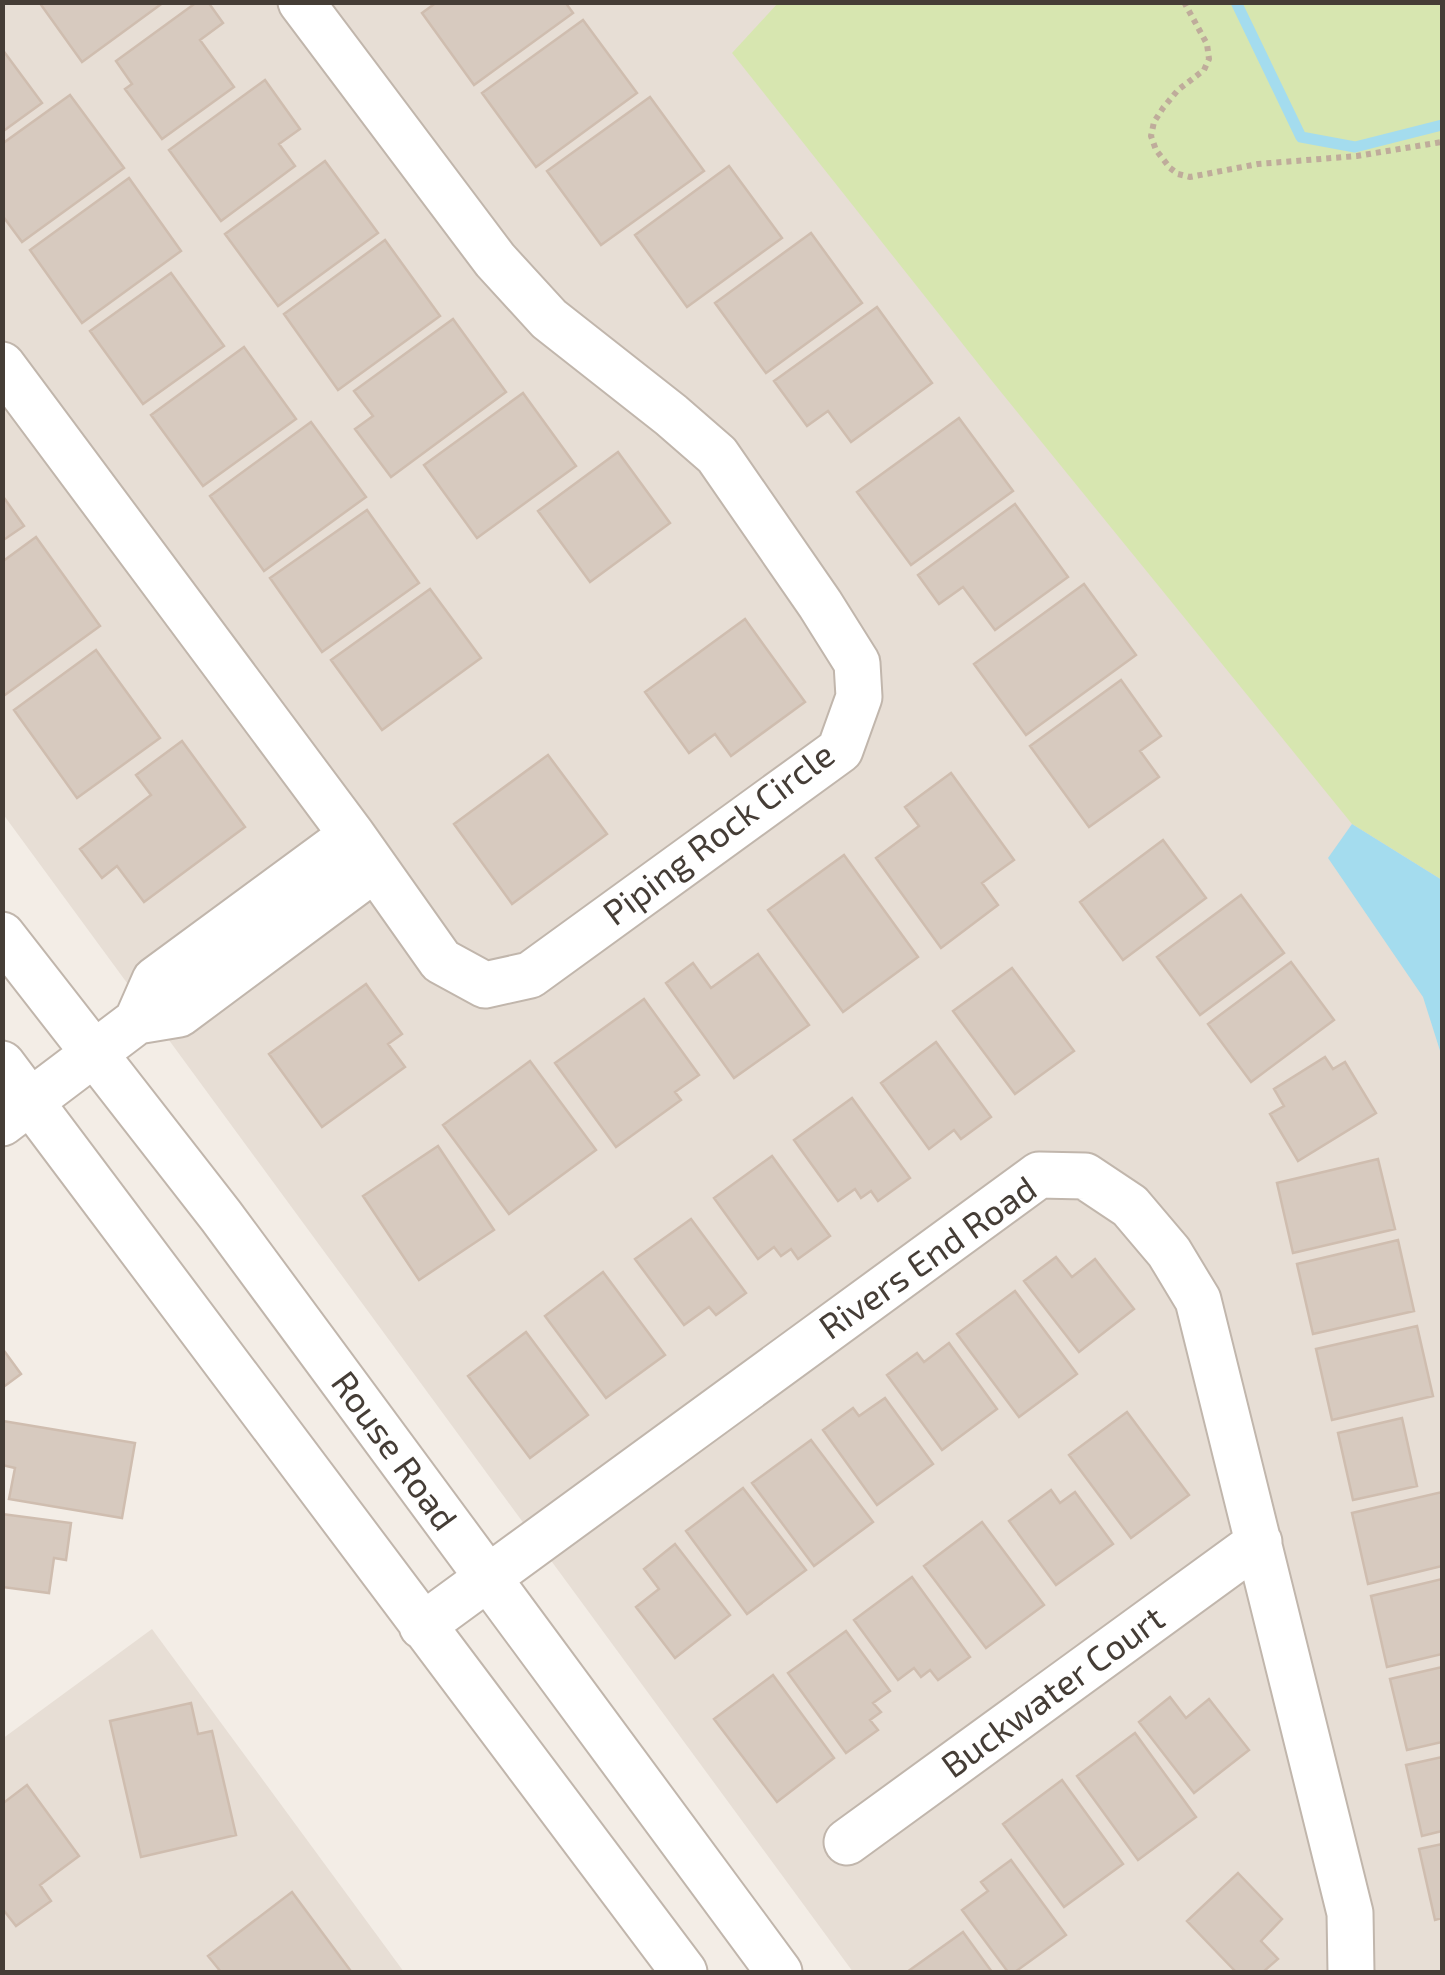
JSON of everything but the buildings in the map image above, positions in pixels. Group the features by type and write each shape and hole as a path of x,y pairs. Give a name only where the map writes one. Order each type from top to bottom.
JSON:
{"street":[{"name":"Piping Rock Circle","path":"2,364 441,961 485,985 530,976 840,750 859,697 857,663 718,455 549,319 495,260 301,2"},
{"path":"16,1112 137,1021 155,980 258,930 363,852"},
{"name":"Rouse Road","path":"2,935 221,1216 779,1972"},
{"path":"2,1064 16,1112 422,1626 684,1972"},
{"name":"Rivers End Road","path":"422,1626 1038,1175 1085,1176 1130,1206 1169,1252 1198,1300 1350,1913 1350,1972"},
{"name":"Buckwater Court","path":"847,1842 1259,1542"}],"path":[{"path":"1184,2 1207,44 1209,59 1204,70 1162,108 1151,136 1156,150 1178,174 1190,177 1258,164 1368,155 1442,142"}],"shaded area":[{"path":"2,3 1442,3 1442,1972 853,1972 3,814"},
{"path":"152,1629 404,1972 3,1972 2,1739"}],"green space":[{"path":"778,3 1442,3 1442,880 1352,824 732,53"}],"water":[{"path":"1352,824 1442,880 1442,1057 1423,997 1328,858"}],"waterway":[{"path":"1236,2 1301,137 1355,147 1442,125"}]}
